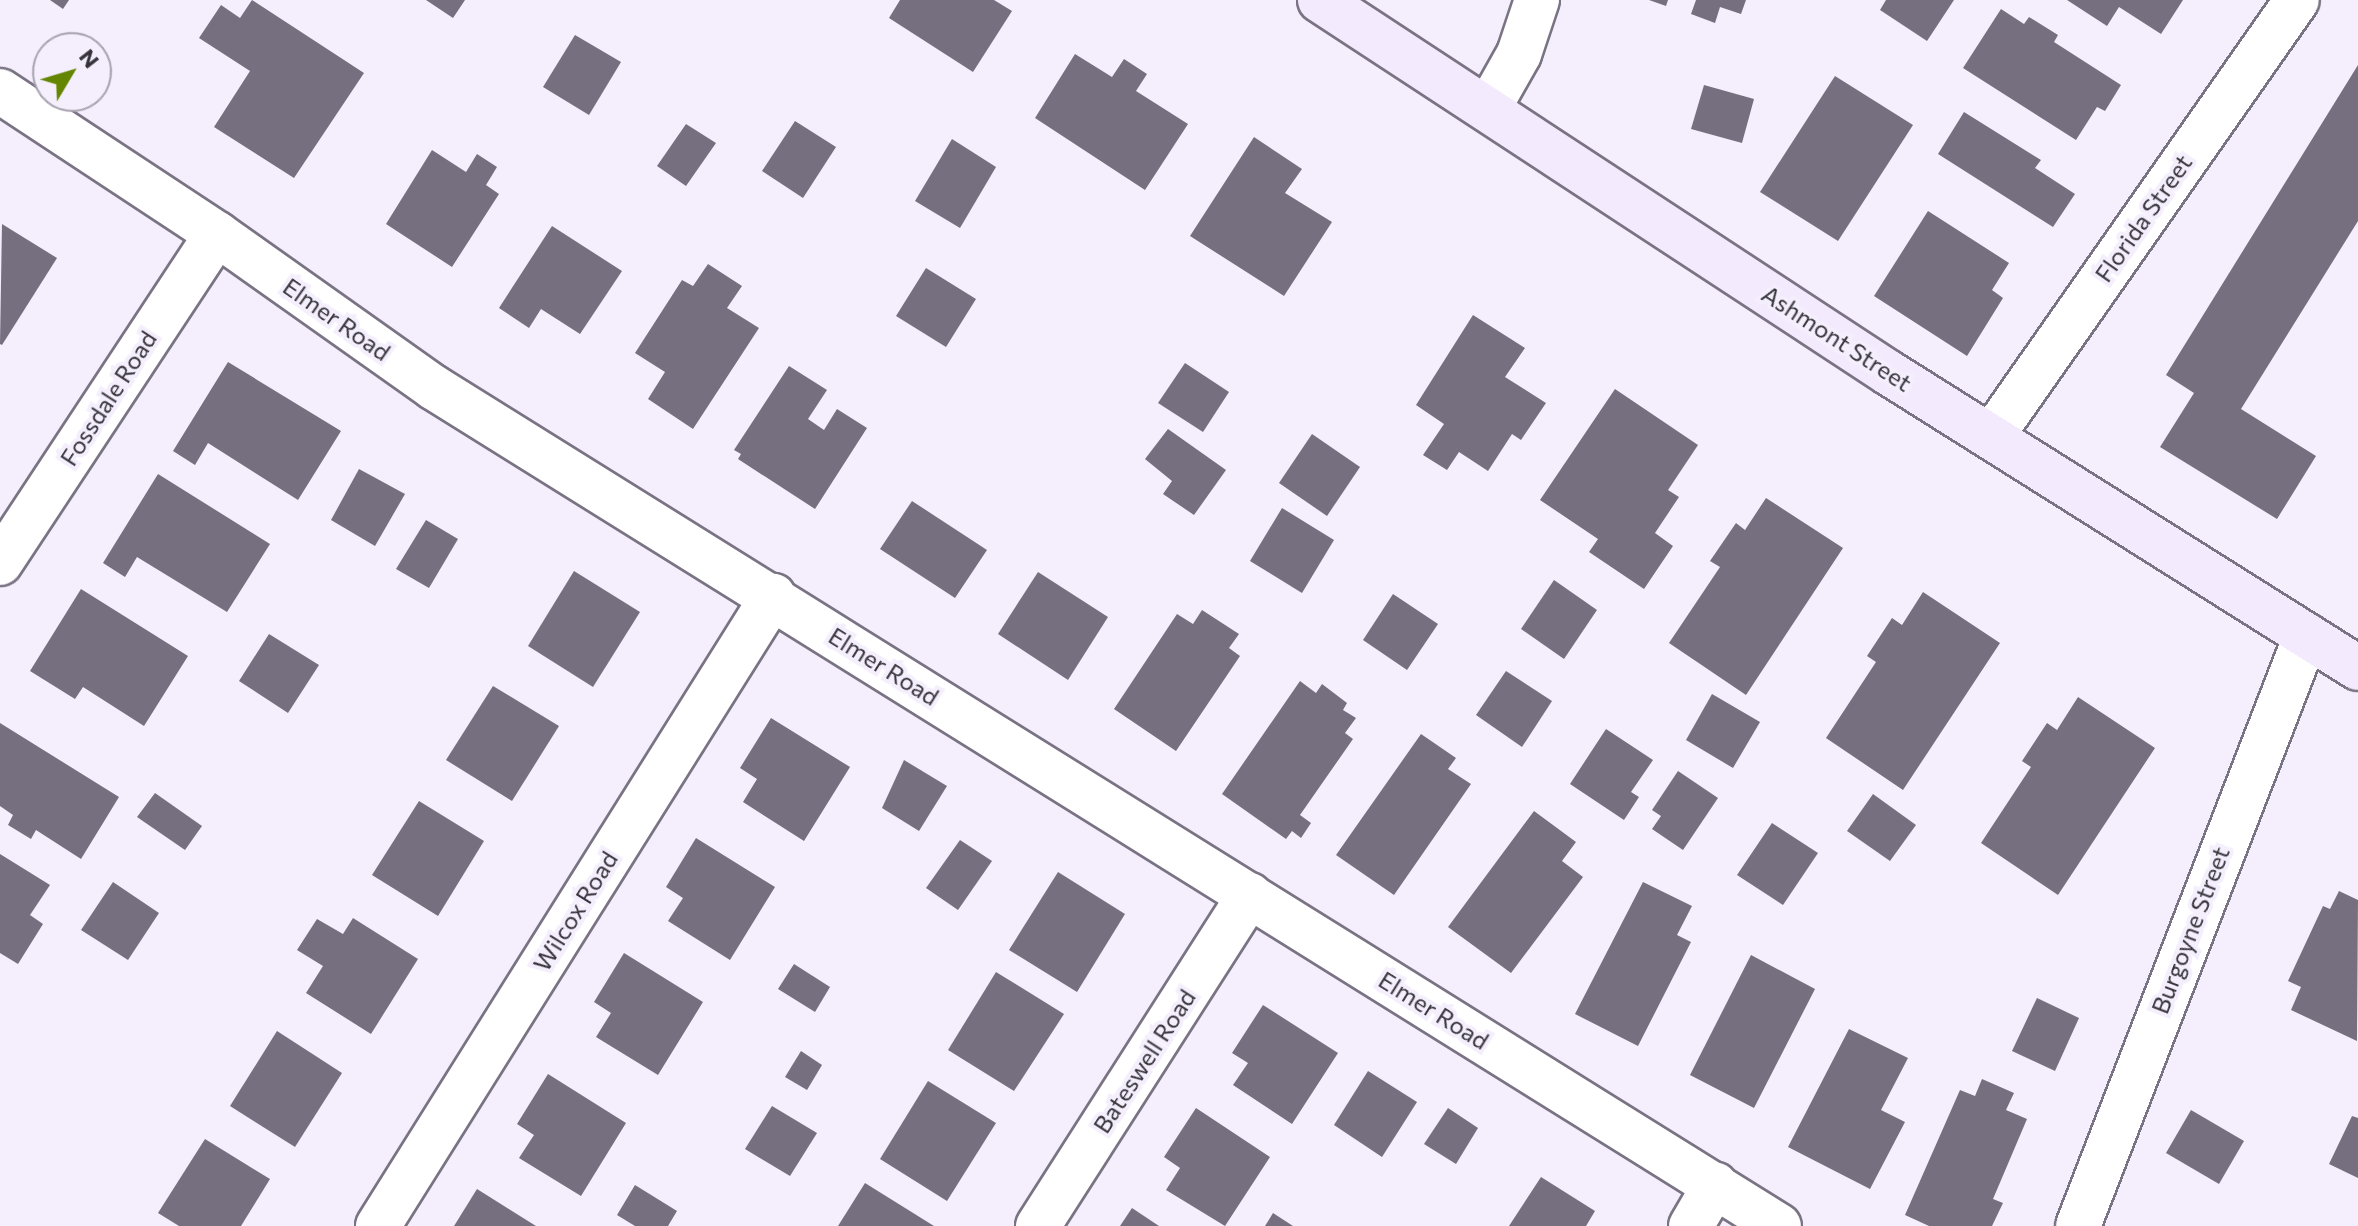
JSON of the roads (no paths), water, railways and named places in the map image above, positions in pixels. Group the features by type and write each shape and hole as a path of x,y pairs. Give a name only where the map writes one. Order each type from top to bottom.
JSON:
{"main road":[{"name":"Ashmont Street","path":"1320,0 1991,437 2358,668"}],"street":[{"path":"1488,109 1519,54 1537,0"},
{"name":"Florida Street","path":"1991,437 2297,0"},
{"name":"Elmer Road","path":"0,91 217,234 433,387 773,596 1779,1226"},
{"name":"Fossdale Road","path":"0,563 217,234"},
{"name":"Wilcox Road","path":"378,1226 773,596"},
{"name":"Burgoyne Street","path":"2078,1226 2306,636"},
{"name":"Bateswell Road","path":"1038,1226 1250,895"},
{"path":"1691,1226 1715,1185"}]}
